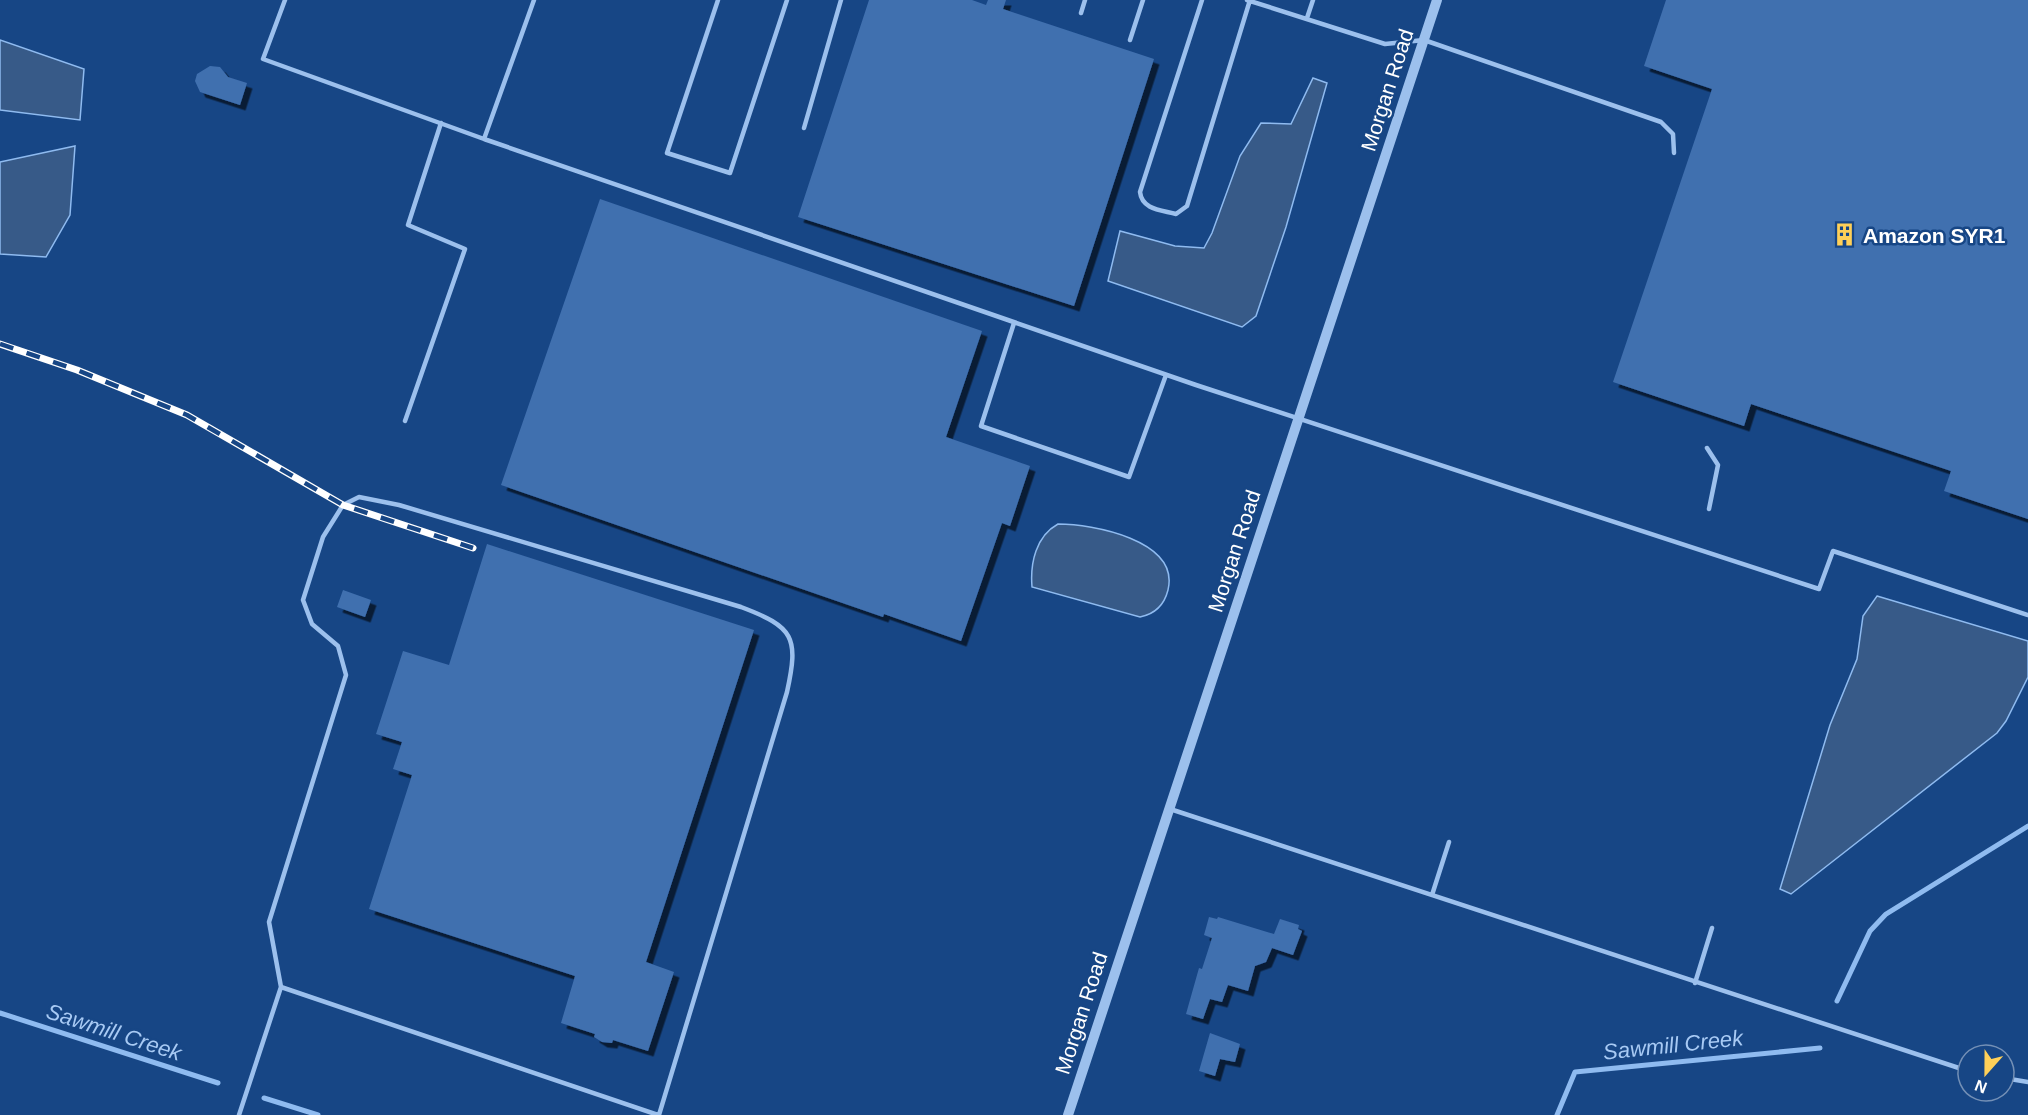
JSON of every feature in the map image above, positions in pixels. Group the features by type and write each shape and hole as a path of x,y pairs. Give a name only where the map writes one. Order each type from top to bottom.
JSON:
{"street":[{"name":"Morgan Road","path":"1068,1115 1437,0"}],"lane":[{"path":"285,0 263,58 484,140 1166,375 1819,590 1833,551 2028,615"},
{"path":"484,140 534,0"},
{"path":"718,0 667,153 730,173 787,0"},
{"path":"804,128 842,0"},
{"path":"1081,13 1085,0"},
{"path":"1130,40 1143,0"},
{"path":"1202,0 1140,192 1141,200 1146,206 1176,214 1187,206 1249,0 1385,44 1424,40 1661,122 1673,134 1674,153"},
{"path":"1307,18 1313,0"},
{"path":"405,421 465,249 408,225 441,123"},
{"path":"1014,323 981,426 1129,477 1166,375"},
{"path":"1707,448 1718,465 1709,509"},
{"path":"239,1115 281,987 269,922 346,675 338,646 312,624 303,600 323,537 344,505 359,497 399,505 741,607 771,618 790,637 795,657 787,692 658,1115 281,987"},
{"path":"1169,809 1956,1067"},
{"path":"1432,896 1449,842"},
{"path":"1695,982 1712,928"}],"water":[{"path":"0,40 84,69 80,120 0,110"},
{"path":"1313,78 1327,83 1286,227 1256,316 1242,327 1108,281 1120,231 1175,246 1204,248 1212,233 1240,156 1261,123 1291,124"},
{"path":"75,146 70,215 46,257 0,254 0,162"},
{"path":"1058,524 1091,527 1111,532 1147,547 1161,559 1168,573 1168,590 1161,605 1150,614 1140,617 1032,587 1032,569 1036,551 1044,536"},
{"path":"1877,596 2028,641 2028,677 2006,721 1997,733 1791,894 1780,889 1830,725 1857,659 1863,616"}],"building":[{"path":"869,0 972,0 986,5 988,0 1006,0 1003,9 1154,59 1074,306 798,217"},
{"name":"Amazon SYR1","path":"1666,0 2028,0 2028,519 1944,491 1951,471 1751,404 1744,426 1613,382 1712,89 1644,66"},
{"path":"210,66 220,67 228,77 247,83 240,105 200,92 195,81 197,74"},
{"path":"600,199 982,331 946,437 1030,466 1010,526 1002,523 961,641 884,614 883,617 501,485"},
{"path":"487,544 754,630 646,962 674,972 648,1051 613,1040 612,1043 602,1042 594,1037 595,1034 561,1023 575,976 369,909 412,775 393,769 402,742 376,734 403,651 449,665"},
{"path":"343,590 371,600 365,617 337,607"},
{"path":"1209,917 1217,919 1218,917 1274,934 1280,919 1299,925 1298,929 1302,931 1293,955 1272,948 1266,962 1255,966 1248,991 1228,985 1222,1002 1210,999 1203,1019 1186,1014 1199,968 1202,969 1212,938 1204,935"},
{"path":"1210,1033 1240,1044 1235,1062 1220,1059 1215,1076 1199,1071"}],"waterway":[{"name":"Sawmill Creek","path":"1837,1001 1870,931 1886,914 2028,826"},
{"name":"Sawmill Creek","path":"0,1013 218,1083"},
{"name":"Sawmill Creek","path":"1557,1115 1575,1072 1820,1048"},
{"name":"Sawmill Creek","path":"264,1098 318,1115"}],"railway":[{"path":"0,344 77,370 187,415 343,505 473,548"}],"place":[{"name":"Amazon SYR1","path":"1845,235"}]}
